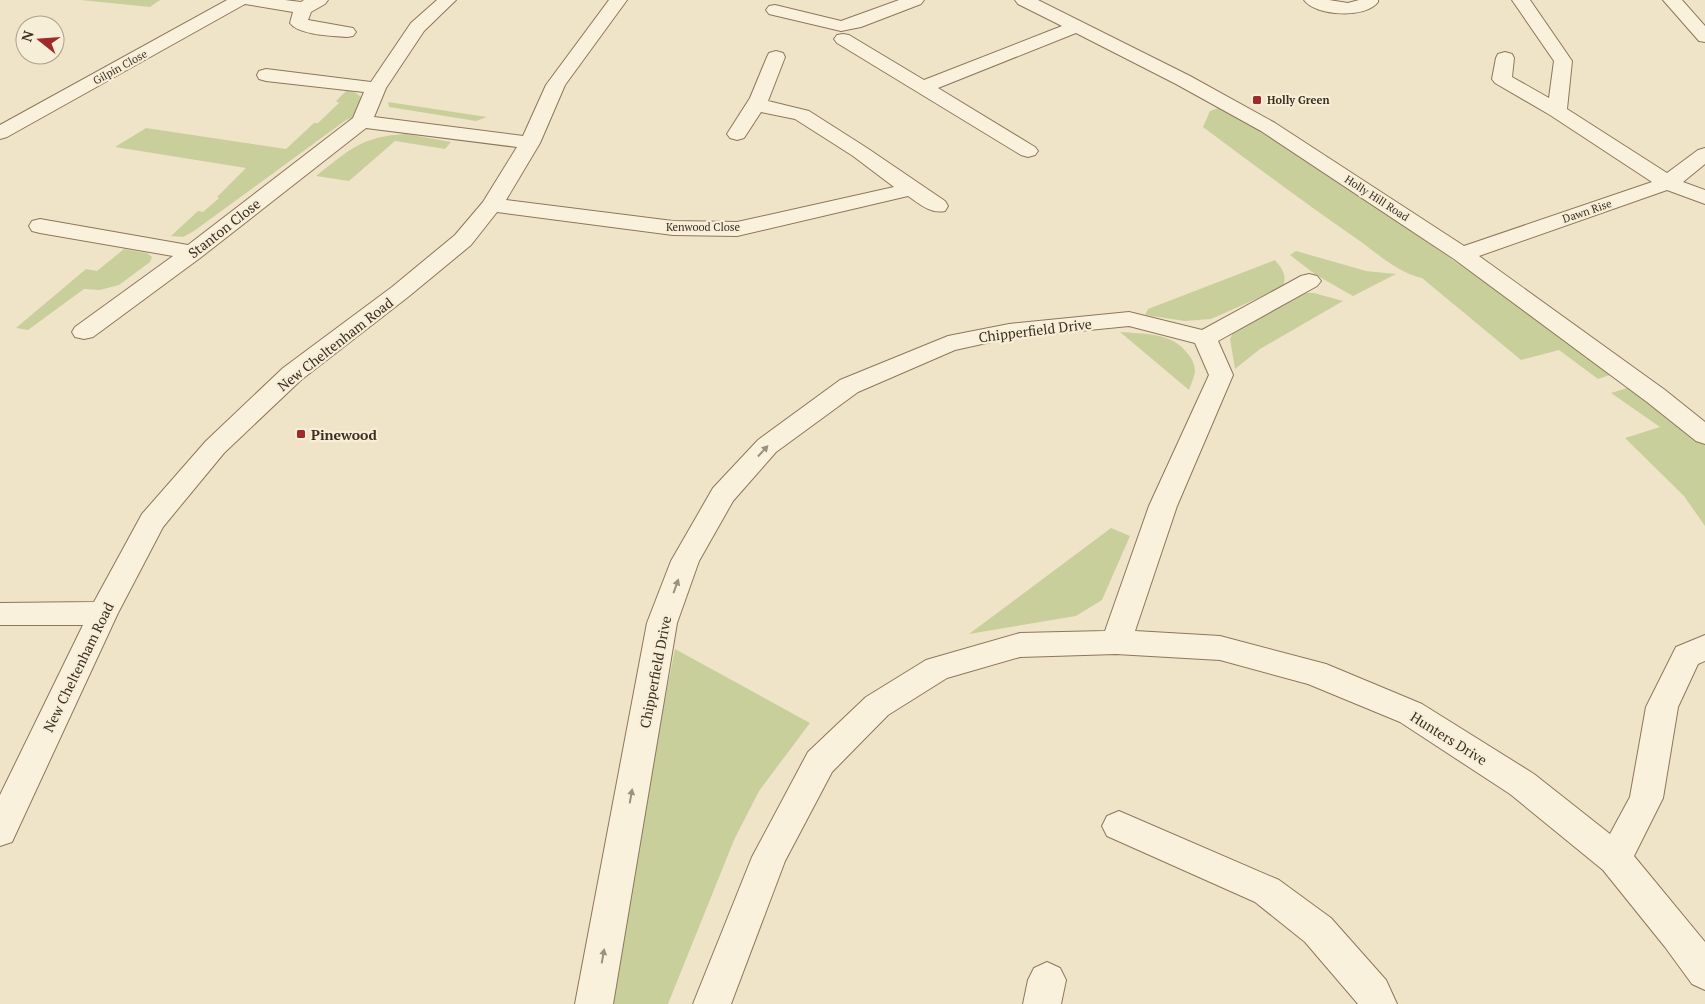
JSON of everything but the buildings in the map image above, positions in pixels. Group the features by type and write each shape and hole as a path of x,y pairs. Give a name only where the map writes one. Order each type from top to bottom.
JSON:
{"street":[{"name":"Gilpin Close","path":"0,133 240,0"},
{"path":"249,0 311,4"},
{"name":"Stanton Close","path":"84,332 192,253 362,121 376,88 417,27 447,0"},
{"name":"New Cheltenham Road","path":"0,832 103,613 152,522 216,447 292,374 400,292 463,240 492,205 530,143 556,85 618,0"},
{"path":"774,10 841,26 915,0"},
{"name":"Holly Hill Road","path":"1024,0 1183,80 1268,127 1462,254 1656,396 1705,435"},
{"path":"1312,0 1340,9 1359,8 1369,2 1369,0"},
{"path":"1521,0 1563,61 1557,111"},
{"path":"1672,0 1705,37"},
{"path":"311,4 299,16 299,24 347,32"},
{"path":"923,87 1078,26"},
{"path":"843,39 1028,151"},
{"path":"737,134 766,87 776,57"},
{"path":"1504,58 1502,80 1557,111 1668,183 1705,198"},
{"path":"266,75 376,88"},
{"path":"756,105 802,115 860,152 937,206"},
{"path":"362,121 530,143"},
{"name":"Dawn Rise","path":"1462,254 1668,183 1705,154"},
{"name":"Kenwood Close","path":"492,205 673,228 737,229 911,189"},
{"path":"40,226 192,253"},
{"path":"712,1004 769,857 820,762 877,706 937,670 1020,645 1116,642 1163,506 1222,375 1205,338 1308,281"},
{"name":"Chipperfield Drive","path":"594,1004 662,623 685,561 719,503 766,446 849,386 948,344 1009,331 1129,319 1205,338"},
{"path":"0,614 103,613"},
{"name":"Hunters Drive","path":"1116,642 1220,648 1315,673 1411,713 1522,784 1614,859 1678,935 1705,972"},
{"path":"1614,859 1646,798 1662,707 1687,656 1705,647"},
{"path":"1119,826 1266,892 1318,930 1372,993 1378,1004"}],"green space":[{"path":"80,0 160,0 150,7"},
{"path":"347,90 361,97 352,118 346,120 194,231 183,237 171,236 198,211 203,212 219,198 217,197 246,168 115,147 146,128 286,149 339,103 336,101"},
{"path":"388,102 487,117 476,121 389,107"},
{"path":"1221,107 1417,235 1608,369 1610,375 1598,379 1559,350 1521,360 1422,278 1405,272 1388,262 1203,127 1210,111"},
{"path":"406,134 451,142 445,149 395,141 349,181 316,176 347,152 367,141 391,135"},
{"path":"124,249 147,253 152,257 150,262 119,285 100,290 84,289 28,330 16,328 86,269 97,271"},
{"path":"1296,251 1366,271 1396,274 1353,296 1316,275 1290,255"},
{"path":"1275,260 1284,273 1283,287 1211,319 1185,321 1145,315 1148,309"},
{"path":"1300,293 1314,293 1343,301 1260,349 1235,369 1230,339 1235,328"},
{"path":"1120,332 1148,334 1166,338 1181,347 1191,358 1195,372 1189,390"},
{"path":"1627,388 1642,393 1705,445 1705,526 1684,496 1625,438 1660,427 1611,393"},
{"path":"1111,528 1130,536 1102,600 1076,616 969,634"},
{"path":"675,649 810,723 759,791 734,840 668,1004 604,1004"}],"place":[{"name":"Holly Green","path":"1257,100"},
{"name":"Pinewood","path":"301,434"}]}
